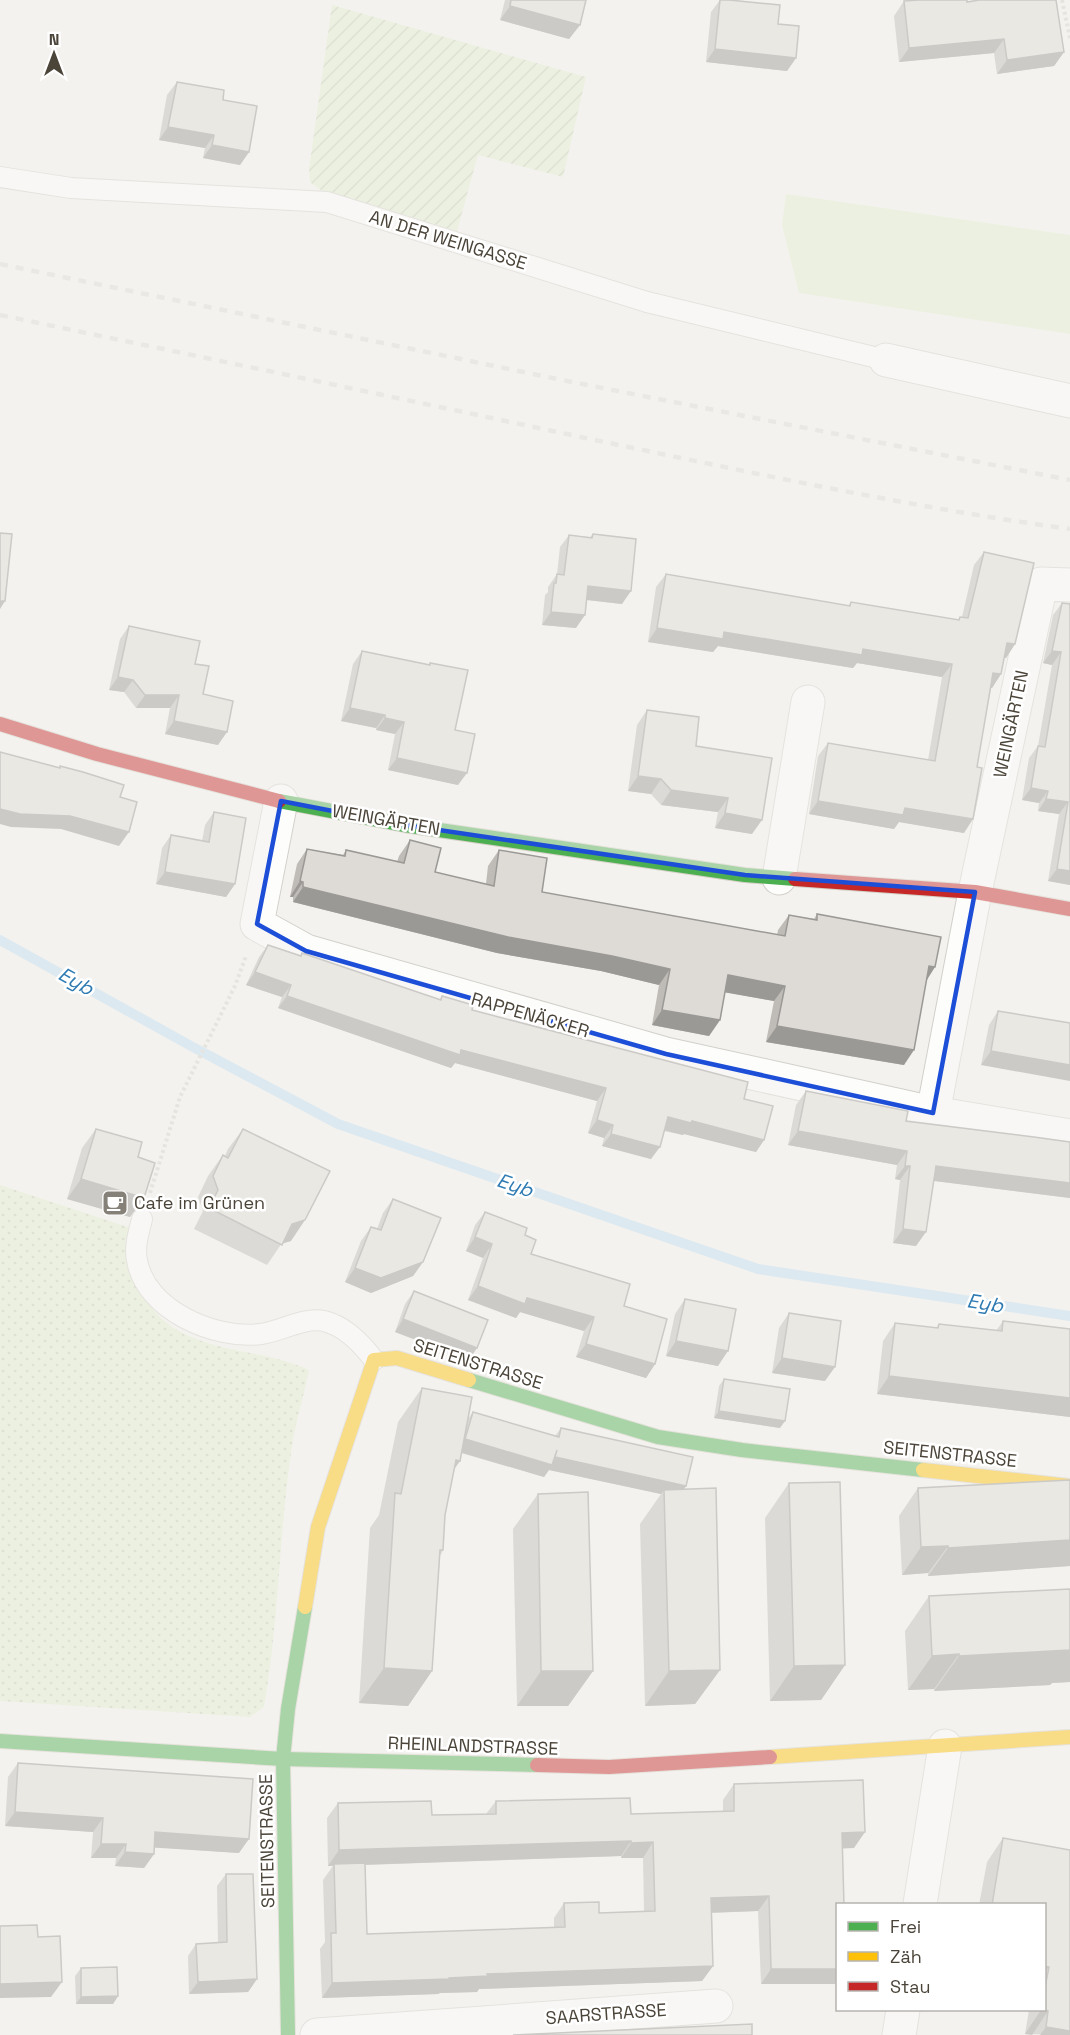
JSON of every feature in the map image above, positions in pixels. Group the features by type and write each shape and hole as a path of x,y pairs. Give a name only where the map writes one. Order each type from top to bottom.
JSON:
{"street":[{"path":"886,360 1070,401"},
{"name":"WEINGÄRTEN","path":"975,892 1041,584 1070,585"},
{"path":"779,878 808,702"},
{"name":"WEINGÄRTEN","path":"0,724 97,754 281,801 405,825 746,875 975,892 1070,909"},
{"name":"RAPPENÄCKER","path":"281,801 257,924 306,951 666,1054 933,1113 1070,1136"},
{"path":"933,1113 975,892"},
{"name":"SEITENSTRASSE","path":"288,2035 283,1759 288,1709 318,1527 374,1360 397,1358 658,1437 742,1450 1070,1486"},
{"name":"RHEINLANDSTRASSE","path":"0,1741 283,1759 609,1767 1070,1737"},
{"path":"920,1903 945,1746"},
{"name":"SAARSTRASSE","path":"317,2035 716,2006"},
{"path":"899,2035 903,2011"}],"lane":[{"name":"AN DER WEINGASSE","path":"0,177 71,188 327,202 647,302 886,360"},
{"path":"142,1219 136,1241 141,1275 152,1293 171,1310 207,1327 234,1334 260,1334 301,1322 324,1321 362,1343 374,1360"}],"path":[{"path":"1062,0 1070,38"},
{"path":"142,1219 180,1097 235,986"}],"highlighted area":[{"path":"281,801 405,825 745,875 975,892 933,1113 666,1054 306,951 257,924"}],"green space":[{"path":"332,5 586,77 563,177 478,155 457,231 322,191 310,182 309,169"},
{"path":"786,194 1070,235 1070,334 799,293 782,225"},
{"path":"0,1185 131,1228 135,1279 146,1299 160,1317 178,1331 198,1340 266,1356 309,1370 292,1446 273,1642 264,1707 250,1717 0,1701"}],"building":[{"path":"511,0 586,0 580,25 510,6"},
{"path":"720,0 780,5 778,24 799,26 796,58 715,49"},
{"path":"967,0 967,2 1056,0 1064,52 1007,60 1004,39 909,48 904,1"},
{"path":"177,82 224,90 223,100 257,106 249,152 212,145 214,135 168,127"},
{"path":"0,533 12,534 5,601 0,601"},
{"path":"593,534 636,539 631,591 588,586 585,615 551,612 557,574 564,575 569,535 592,538"},
{"path":"984,552 1034,563 1015,644 1007,643 1001,674 993,673 977,767 982,768 973,819 905,808 903,815 818,801 828,743 935,761 952,664 863,649 862,655 724,632 723,639 657,628 666,574 850,606 851,602 959,620 960,617 968,618"},
{"path":"1062,603 1070,604 1070,871 1057,869 1068,802 1046,799 1048,791 1031,788 1038,746 1045,747 1061,652 1052,651"},
{"path":"129,626 200,641 195,664 209,666 203,694 233,701 227,732 174,721 179,695 145,695 133,680 118,677"},
{"path":"362,651 468,670 455,730 475,734 467,773 397,758 404,722 385,718 385,715 350,708"},
{"path":"647,710 699,717 696,746 772,758 762,820 725,813 728,798 671,790 661,779 638,776"},
{"path":"0,752 83,772 124,785 120,797 137,802 129,832 70,816 20,814 0,809"},
{"path":"214,812 246,818 235,884 165,872 171,835 209,842"},
{"path":"410,840 441,848 435,872 494,886 499,850 547,858 542,892 785,936 789,915 817,920 817,914 941,937 935,967 929,966 914,1050 777,1026 785,986 728,975 720,1020 662,1010 670,969 508,937 303,887 303,882 300,881 307,849 345,856 346,850 404,863"},
{"path":"268,945 301,956 302,953 441,1000 442,996 473,1005 472,1010 748,1082 744,1099 773,1106 764,1140 668,1117 660,1147 611,1134 613,1125 597,1120 606,1088 461,1050 460,1055 287,996 291,985 255,972"},
{"path":"998,1011 1070,1023 1070,1065 991,1051"},
{"path":"806,1091 908,1111 906,1121 1070,1142 1070,1183 936,1166 926,1232 903,1229 910,1166 905,1166 907,1151 798,1131"},
{"path":"96,1129 142,1142 138,1157 155,1163 144,1198 81,1179"},
{"path":"243,1129 330,1171 305,1220 292,1224 282,1245 209,1208 218,1190 213,1176 223,1155 228,1158"},
{"path":"393,1199 441,1218 423,1262 381,1278 355,1268 371,1227 381,1230"},
{"path":"485,1212 527,1228 525,1235 536,1240 531,1254 630,1284 624,1306 667,1319 655,1364 586,1344 594,1317 527,1298 525,1304 478,1286 492,1244 475,1237"},
{"path":"414,1291 488,1320 477,1348 403,1319"},
{"path":"685,1299 736,1309 728,1351 676,1341"},
{"path":"789,1313 841,1321 835,1367 782,1358"},
{"path":"1003,1321 1070,1329 1070,1398 889,1376 895,1323 938,1328 939,1324 1002,1331"},
{"path":"724,1379 790,1389 785,1421 719,1411"},
{"path":"422,1388 472,1397 460,1461 456,1460 445,1515 443,1550 440,1550 432,1671 384,1668 395,1493 401,1494"},
{"path":"473,1412 559,1437 561,1428 693,1457 686,1486 555,1457 557,1450 552,1465 465,1439"},
{"path":"1070,1480 1070,1540 948,1548 948,1546 921,1547 918,1488"},
{"path":"840,1482 845,1665 794,1666 789,1483"},
{"path":"716,1488 720,1670 669,1671 664,1490"},
{"path":"588,1492 593,1671 541,1671 538,1494"},
{"path":"1070,1589 1070,1650 932,1656 929,1596"},
{"path":"18,1763 253,1779 249,1839 155,1832 154,1854 125,1852 126,1844 101,1844 103,1818 15,1812"},
{"path":"863,1780 865,1832 842,1833 844,1903 836,1903 836,1969 771,1969 769,1896 711,1898 713,1966 487,1974 488,1976 449,1979 332,1983 331,1933 336,1933 334,1864 365,1863 367,1934 565,1927 564,1903 599,1902 599,1913 655,1911 653,1842 339,1850 338,1803 431,1801 432,1815 496,1814 496,1801 630,1798 631,1814 734,1811 734,1784"},
{"path":"1003,1838 1070,1850 1070,2031 1046,2027 1048,2011 1046,2011 1046,1982 1049,1967 1046,1966 1046,1903 992,1903"},
{"path":"226,1874 253,1874 257,1979 198,1982 196,1944 227,1942"},
{"path":"37,1925 38,1937 60,1936 62,1982 0,1984 0,1926"},
{"path":"117,1967 118,1996 81,1997 81,1968"},
{"path":"752,2024 752,2035 513,2035"}],"waterway":[{"name":"Eyb","path":"0,940 338,1124 758,1269 1070,1316"}],"railway":[{"path":"0,264 567,381 1070,480"},
{"path":"0,315 769,476 889,500 1070,529"}],"traffic: fast":[{"path":"279,801 405,825 745,875 795,879"},
{"path":"469,1380 658,1437 742,1450 923,1470"},
{"path":"288,2035 283,1759 288,1709 305,1607"},
{"path":"0,1741 283,1759 537,1765"}],"traffic: slow":[{"path":"305,1607 318,1527 374,1360 397,1358 469,1380"},
{"path":"923,1470 1070,1486"},
{"path":"770,1757 1070,1737"}],"traffic: jam":[{"path":"0,724 97,754 279,801"},
{"path":"795,879 975,892 1070,909"},
{"path":"537,1765 609,1767 770,1757"}],"place":[{"name":"Cafe im Grünen","path":"115,1203"}]}
